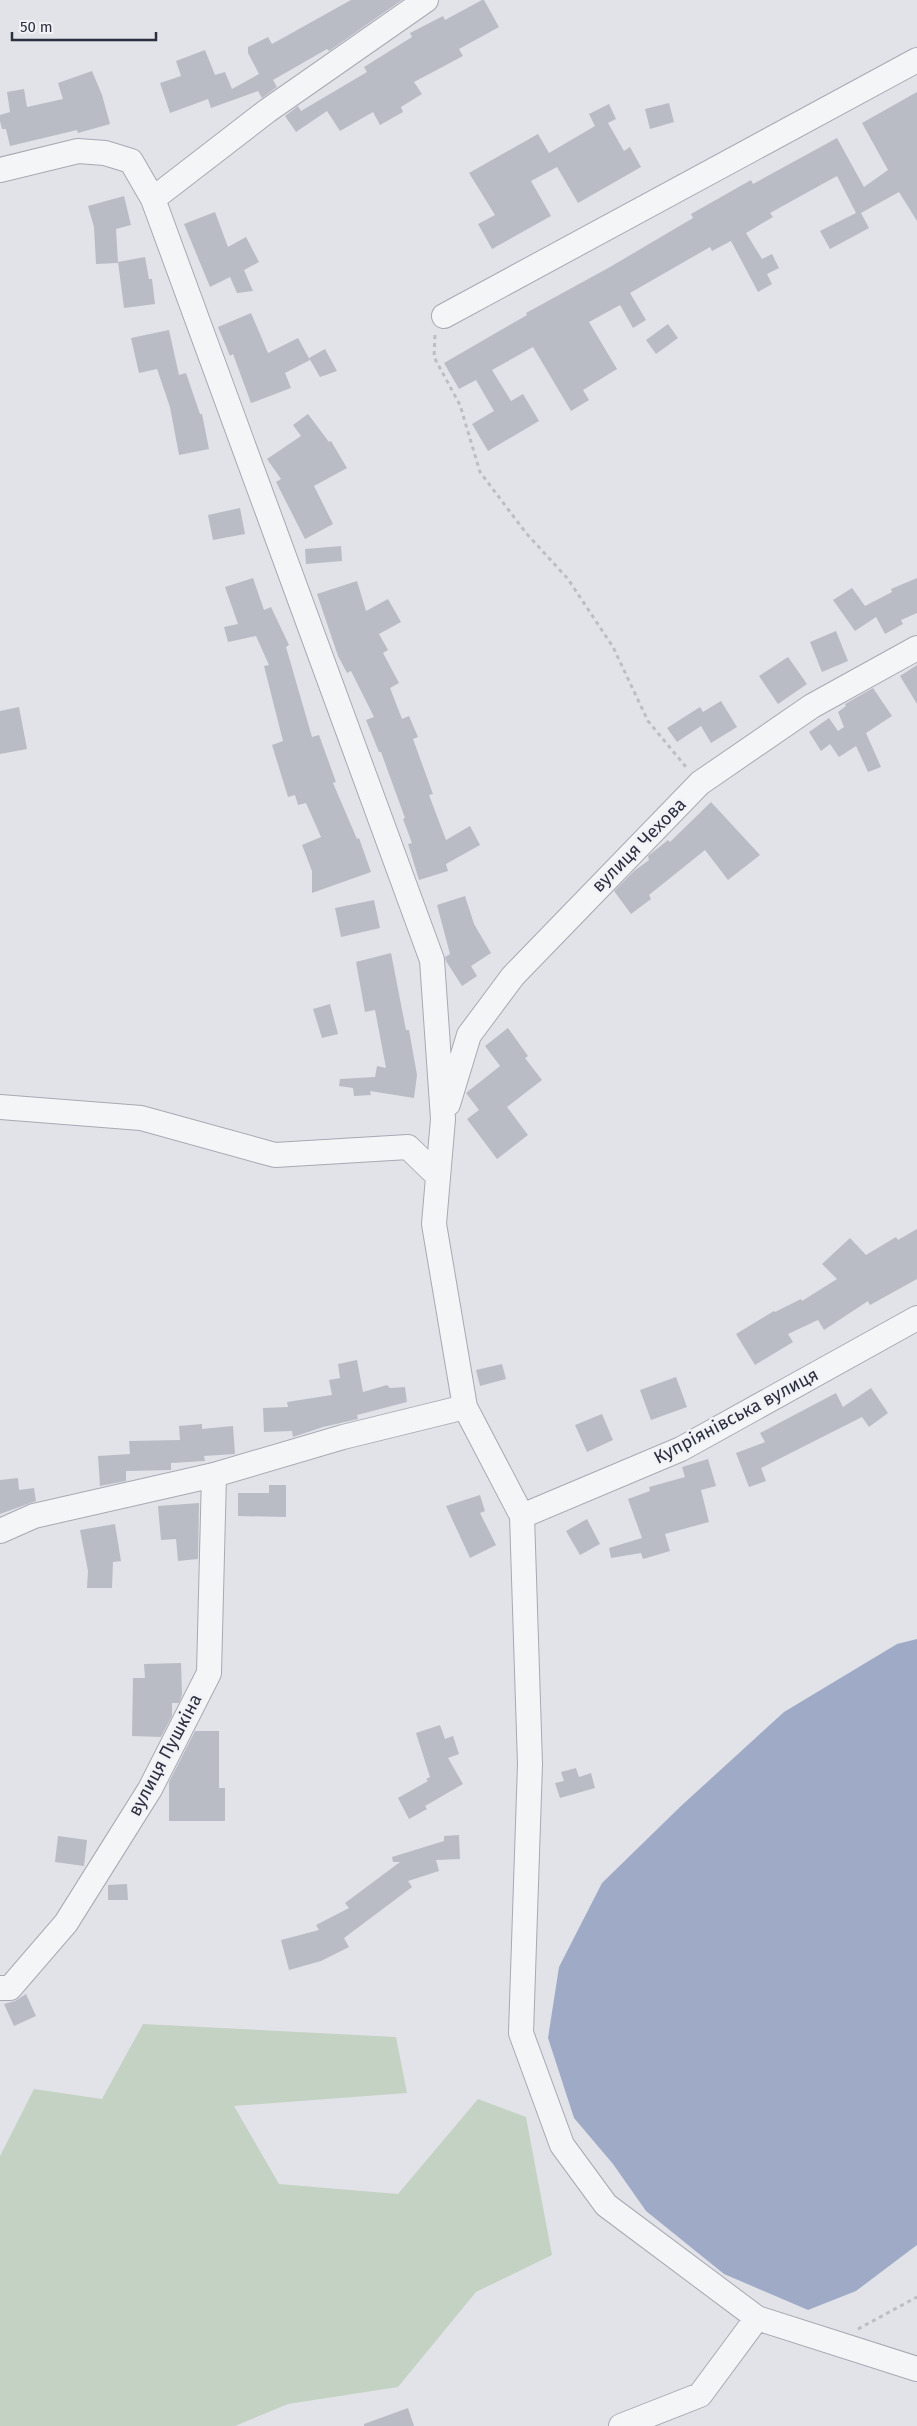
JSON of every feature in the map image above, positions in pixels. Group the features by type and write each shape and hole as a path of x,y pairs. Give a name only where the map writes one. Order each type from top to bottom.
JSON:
{"street":[{"path":"153,199 267,111 426,0"},
{"path":"444,316 917,60"},
{"path":"0,170 78,151 105,153 131,161 153,199 432,960 443,1119 434,1224 465,1407 522,1516 530,1764 521,2033 562,2145 606,2205 757,2318 917,2369"},
{"name":"вулиця Чехова","path":"443,1119 469,1035 513,976 700,783 812,706 917,648"},
{"path":"0,1107 140,1118 275,1156 408,1147 438,1176"},
{"name":"Купріянівська вулиця","path":"522,1516 681,1449 917,1318"},
{"path":"0,1531 34,1516 214,1475 343,1437 465,1407"},
{"name":"вулиця Пушкіна","path":"0,1988 10,1988 66,1923 150,1789 209,1673 214,1475"},
{"path":"621,2426 700,2395 757,2318"}],"path":[{"path":"444,316 433,338 434,357 460,405 480,472 526,532 568,579 613,647 648,721 700,783"},
{"path":"834,2342 917,2297"}],"green space":[{"path":"143,2024 396,2037 407,2093 234,2106 279,2184 398,2194 478,2099 526,2117 552,2255 476,2292 398,2387 288,2404 235,2426 0,2426 0,2156 34,2089 102,2099"}],"water":[{"path":"917,1639 917,2245 856,2291 808,2310 724,2274 646,2211 613,2164 574,2118 548,2038 559,1967 602,1883 681,1806 784,1712 897,1644"}],"building":[{"path":"351,0 402,0 329,51 327,49 273,80 277,87 262,98 258,91 211,108 208,99 170,113 160,83 181,76 176,61 205,50 215,75 225,72 232,89 259,74 248,53 248,47 268,37 272,44"},
{"path":"484,0 499,27 459,49 463,56 414,82 422,94 401,107 403,112 380,125 373,112 340,131 327,111 296,132 285,116 298,106 301,111 367,72 364,67 412,37 410,33 443,16 445,20"},
{"path":"92,71 102,95 110,124 78,133 77,130 10,146 6,129 2,129 0,121 0,115 10,112 7,92 24,89 27,107 63,99 58,83"},
{"path":"917,92 917,221 899,192 861,213 869,228 830,249 820,231 856,213 837,176 770,213 773,217 746,233 762,259 772,254 779,268 767,274 772,284 758,292 731,241 712,251 710,247 630,293 646,320 633,328 620,305 589,322 617,369 583,390 589,400 571,411 533,347 492,370 511,401 523,394 539,421 488,451 472,424 494,411 476,380 459,389 444,363 527,315 526,313 610,267 693,218 691,214 751,180 753,184 837,138 864,187 888,170 862,123"},
{"path":"669,103 674,122 650,129 645,109"},
{"path":"609,104 616,119 608,123 624,151 630,147 641,167 578,203 557,167 531,181 551,216 492,249 478,224 495,215 469,173 538,134 549,153 595,126 589,114"},
{"path":"124,196 131,225 116,229 118,263 96,264 94,227 88,206"},
{"path":"215,212 228,247 246,237 259,262 244,270 253,291 237,293 230,277 210,287 184,224"},
{"path":"145,257 149,279 152,279 155,304 124,308 118,262"},
{"path":"251,313 268,353 298,338 310,360 285,373 291,388 251,403 233,354 230,356 218,327"},
{"path":"668,324 678,338 656,354 646,340"},
{"path":"169,330 179,375 186,373 200,414 202,414 209,449 179,455 170,407 157,369 139,373 131,338"},
{"path":"325,349 337,371 320,377 309,358"},
{"path":"308,414 329,442 331,441 347,468 314,486 333,524 305,539 276,482 281,479 267,459 301,436 293,425"},
{"path":"240,508 245,534 213,540 208,515"},
{"path":"341,546 342,561 306,564 305,549"},
{"path":"253,578 264,610 271,607 289,645 286,647 312,737 319,735 336,782 333,783 357,839 359,838 371,872 312,893 312,871 302,845 321,837 306,803 298,805 295,795 288,797 272,745 283,741 264,666 269,665 256,636 228,642 224,627 238,624 225,587"},
{"path":"917,578 917,613 901,620 903,624 885,634 876,617 855,631 833,600 852,588 865,606 892,592 891,589"},
{"path":"357,581 366,611 388,599 401,622 379,634 388,650 383,653 399,683 390,688 402,719 409,716 418,737 413,739 433,794 429,795 446,840 470,826 480,845 446,864 448,871 419,880 408,844 412,843 403,819 405,818 381,752 379,752 366,720 374,717 351,671 347,673 338,656 317,594"},
{"path":"836,631 848,661 822,672 810,642"},
{"path":"788,657 807,684 778,704 759,676"},
{"path":"917,665 917,704 900,676"},
{"path":"873,688 892,716 866,733 881,767 868,772 856,746 839,757 830,744 821,751 809,732 829,718 838,731 844,727 838,712 846,706 845,704"},
{"path":"721,701 737,727 711,743 701,726 677,742 667,728 700,707 703,712"},
{"path":"19,707 27,749 0,754 0,711"},
{"path":"711,802 760,855 728,880 705,850 649,895 651,899 631,914 614,891 634,871 649,860 648,856 668,840 670,842"},
{"path":"465,896 474,924 491,953 471,966 477,976 462,986 446,961 445,957 450,954 437,905"},
{"path":"374,900 380,928 341,937 335,908"},
{"path":"391,953 406,1030 409,1030 417,1075 414,1098 370,1091 371,1095 354,1096 353,1088 339,1086 340,1079 375,1077 377,1066 386,1068 375,1010 365,1012 356,962"},
{"path":"330,1004 338,1034 322,1038 313,1009"},
{"path":"508,1028 528,1056 525,1058 542,1080 507,1107 528,1135 497,1159 467,1119 479,1110 466,1093 500,1066 485,1046"},
{"path":"917,1229 917,1279 870,1305 868,1301 824,1330 818,1320 788,1334 793,1342 755,1365 736,1334 774,1311 801,1299 802,1301 837,1279 822,1264 850,1238 866,1255 896,1237 898,1240"},
{"path":"357,1360 363,1392 387,1385 390,1388 405,1387 407,1402 357,1415 358,1419 323,1427 293,1437 292,1431 264,1432 263,1408 288,1407 287,1402 332,1395 329,1380 340,1378 338,1364"},
{"path":"502,1364 506,1379 480,1386 476,1370"},
{"path":"676,1377 687,1407 651,1420 640,1390"},
{"path":"871,1388 888,1413 869,1427 862,1417 761,1468 766,1481 749,1487 736,1453 765,1442 760,1433 836,1393 843,1407"},
{"path":"602,1414 613,1440 587,1452 575,1425"},
{"path":"202,1424 202,1429 233,1426 235,1454 204,1456 205,1461 171,1463 171,1470 126,1471 126,1481 100,1486 98,1456 130,1454 129,1441 180,1440 179,1426"},
{"path":"708,1459 716,1486 701,1490 709,1522 665,1534 670,1551 643,1559 641,1553 611,1558 609,1548 642,1538 628,1499 650,1491 649,1487 685,1477 682,1467"},
{"path":"18,1478 19,1490 34,1488 36,1501 0,1514 0,1480"},
{"path":"269,1485 286,1485 286,1517 238,1516 238,1493 269,1493"},
{"path":"480,1495 485,1511 480,1513 496,1545 470,1558 446,1506"},
{"path":"199,1503 198,1559 178,1561 176,1539 161,1540 158,1506"},
{"path":"587,1519 600,1544 580,1555 566,1531"},
{"path":"115,1524 121,1561 113,1562 112,1588 87,1588 88,1571 80,1530"},
{"path":"181,1663 182,1695 179,1703 172,1703 172,1716 161,1737 132,1736 133,1678 145,1678 144,1664"},
{"path":"440,1725 445,1739 453,1736 459,1754 448,1758 463,1784 425,1806 427,1809 409,1819 398,1798 428,1781 426,1779 430,1777 416,1733"},
{"path":"195,1731 219,1731 219,1788 225,1788 225,1821 169,1821 169,1782"},
{"path":"576,1768 579,1777 591,1773 595,1788 560,1798 555,1783 564,1781 561,1772"},
{"path":"459,1835 460,1859 436,1860 439,1871 408,1881 412,1887 344,1938 349,1947 321,1961 289,1970 281,1940 319,1930 316,1925 349,1908 345,1903 400,1862 393,1862 392,1857 444,1841 444,1836"},
{"path":"58,1836 87,1840 84,1866 55,1862"},
{"path":"127,1884 128,1900 108,1900 108,1885"},
{"path":"26,1994 36,2016 14,2026 4,2004 15,2001"},
{"path":"408,2408 414,2426 364,2426 364,2424"}]}
